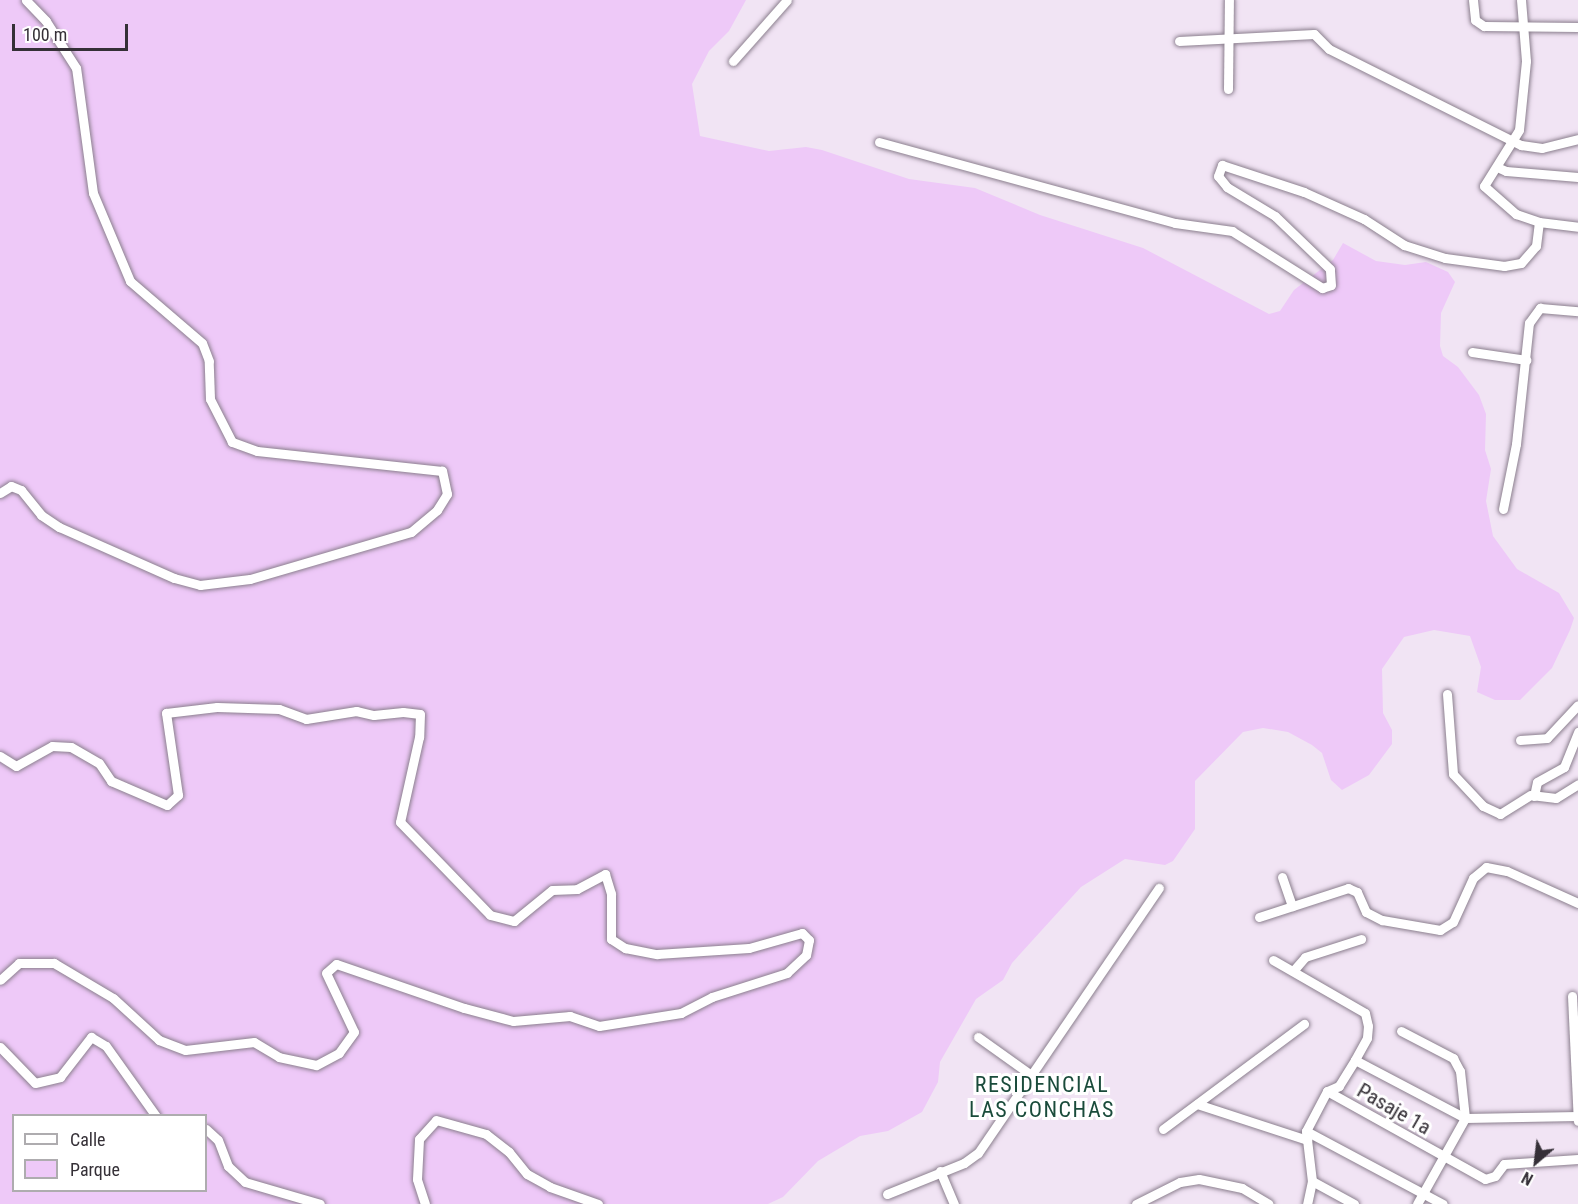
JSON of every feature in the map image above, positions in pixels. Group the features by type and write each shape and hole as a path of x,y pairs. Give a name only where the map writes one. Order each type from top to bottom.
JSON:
{"street":[{"path":"0,493 11,486 21,490 41,515 59,527 174,578 200,585 250,579 411,532 437,510 447,494 442,471 257,451 232,442 210,399 209,361 202,343 130,281 93,193 76,68 46,21 26,0"},
{"path":"733,61 788,0"},
{"path":"1228,89 1229,0"},
{"path":"1473,0 1474,17 1480,25 1578,27"},
{"path":"1521,0 1526,61 1519,130 1484,186 1516,214 1539,222 1578,227"},
{"path":"1179,41 1318,35 1329,49 1514,141 1542,148 1578,139"},
{"path":"879,142 1175,223 1232,231 1322,288 1331,285 1330,269 1275,216 1227,187 1218,176 1222,165 1304,192 1364,219 1404,244 1444,258 1504,266 1521,263 1536,246 1539,222"},
{"path":"1497,167 1506,171 1578,177"},
{"path":"1503,509 1516,444 1533,314 1549,307 1578,310"},
{"path":"1472,352 1526,360"},
{"path":"1447,694 1452,774 1483,806 1500,814 1534,796 1556,798 1578,784"},
{"path":"1521,740 1547,738 1578,705"},
{"path":"0,756 16,766 52,746 71,747 99,763 111,781 167,805 178,795 166,713 217,707 279,709 306,719 356,711 374,715 403,712 420,714 419,737 400,822 490,915 514,921 552,890 578,889 605,874 611,894 611,939 625,948 657,954 749,948 802,933 809,940 806,955 787,973 712,997 681,1012 599,1026 570,1016 513,1021 464,1008 336,964 326,973 354,1032 339,1053 316,1065 279,1057 254,1042 185,1050 159,1040 83,977 54,963 19,963 0,980"},
{"path":"1534,796 1537,782 1564,766 1578,732"},
{"path":"1259,917 1348,888 1357,892 1366,912 1382,920 1440,930 1453,922 1480,870 1492,867 1578,903"},
{"path":"1282,877 1292,906"},
{"path":"887,1194 964,1163 978,1153 1159,888"},
{"path":"1293,971 1305,957 1361,939"},
{"path":"1273,960 1365,1013 1367,1038 1339,1086 1328,1091 1307,1136 1312,1181 1307,1204"},
{"path":"1572,996 1576,1028 1578,1121"},
{"path":"1163,1129 1304,1024"},
{"path":"1401,1031 1453,1058 1460,1071 1465,1118 1416,1204"},
{"path":"0,1047 35,1083 60,1077 91,1037 106,1046 155,1114"},
{"path":"978,1037 1031,1076"},
{"path":"1355,1060 1465,1118 1578,1116"},
{"name":"Pasaje 1a","path":"1328,1091 1442,1157 1485,1179 1495,1176 1504,1164 1578,1159"},
{"path":"1197,1104 1307,1136 1443,1204"},
{"path":"425,1204 417,1179 419,1139 436,1120 486,1134 509,1152 527,1174 550,1187 598,1204"},
{"path":"207,1130 218,1140 228,1166 245,1182 320,1204"},
{"path":"940,1171 954,1204"},
{"path":"1136,1204 1180,1182 1199,1179 1242,1188 1269,1204"},
{"path":"1312,1181 1354,1204"}],"green space":[{"path":"0,0 746,0 729,31 709,51 692,84 700,136 769,151 806,147 822,150 909,179 975,188 1040,215 1143,248 1269,314 1280,311 1294,290 1333,260 1343,243 1376,261 1405,265 1426,262 1448,272 1455,282 1441,313 1440,346 1443,356 1458,367 1479,395 1486,414 1485,450 1491,469 1486,501 1493,536 1517,569 1559,593 1574,618 1552,668 1520,700 1495,700 1477,692 1481,667 1470,636 1434,630 1404,637 1382,669 1383,713 1392,730 1392,744 1369,775 1342,790 1331,780 1322,753 1312,745 1288,732 1263,728 1243,732 1195,781 1195,829 1173,861 1165,865 1125,859 1081,887 1012,963 1003,980 976,999 940,1062 938,1082 922,1112 888,1131 860,1136 818,1161 783,1197 768,1204 0,1204"}],"district":[{"name":"RESIDENCIAL LAS CONCHAS","path":"1042,1096"}]}
